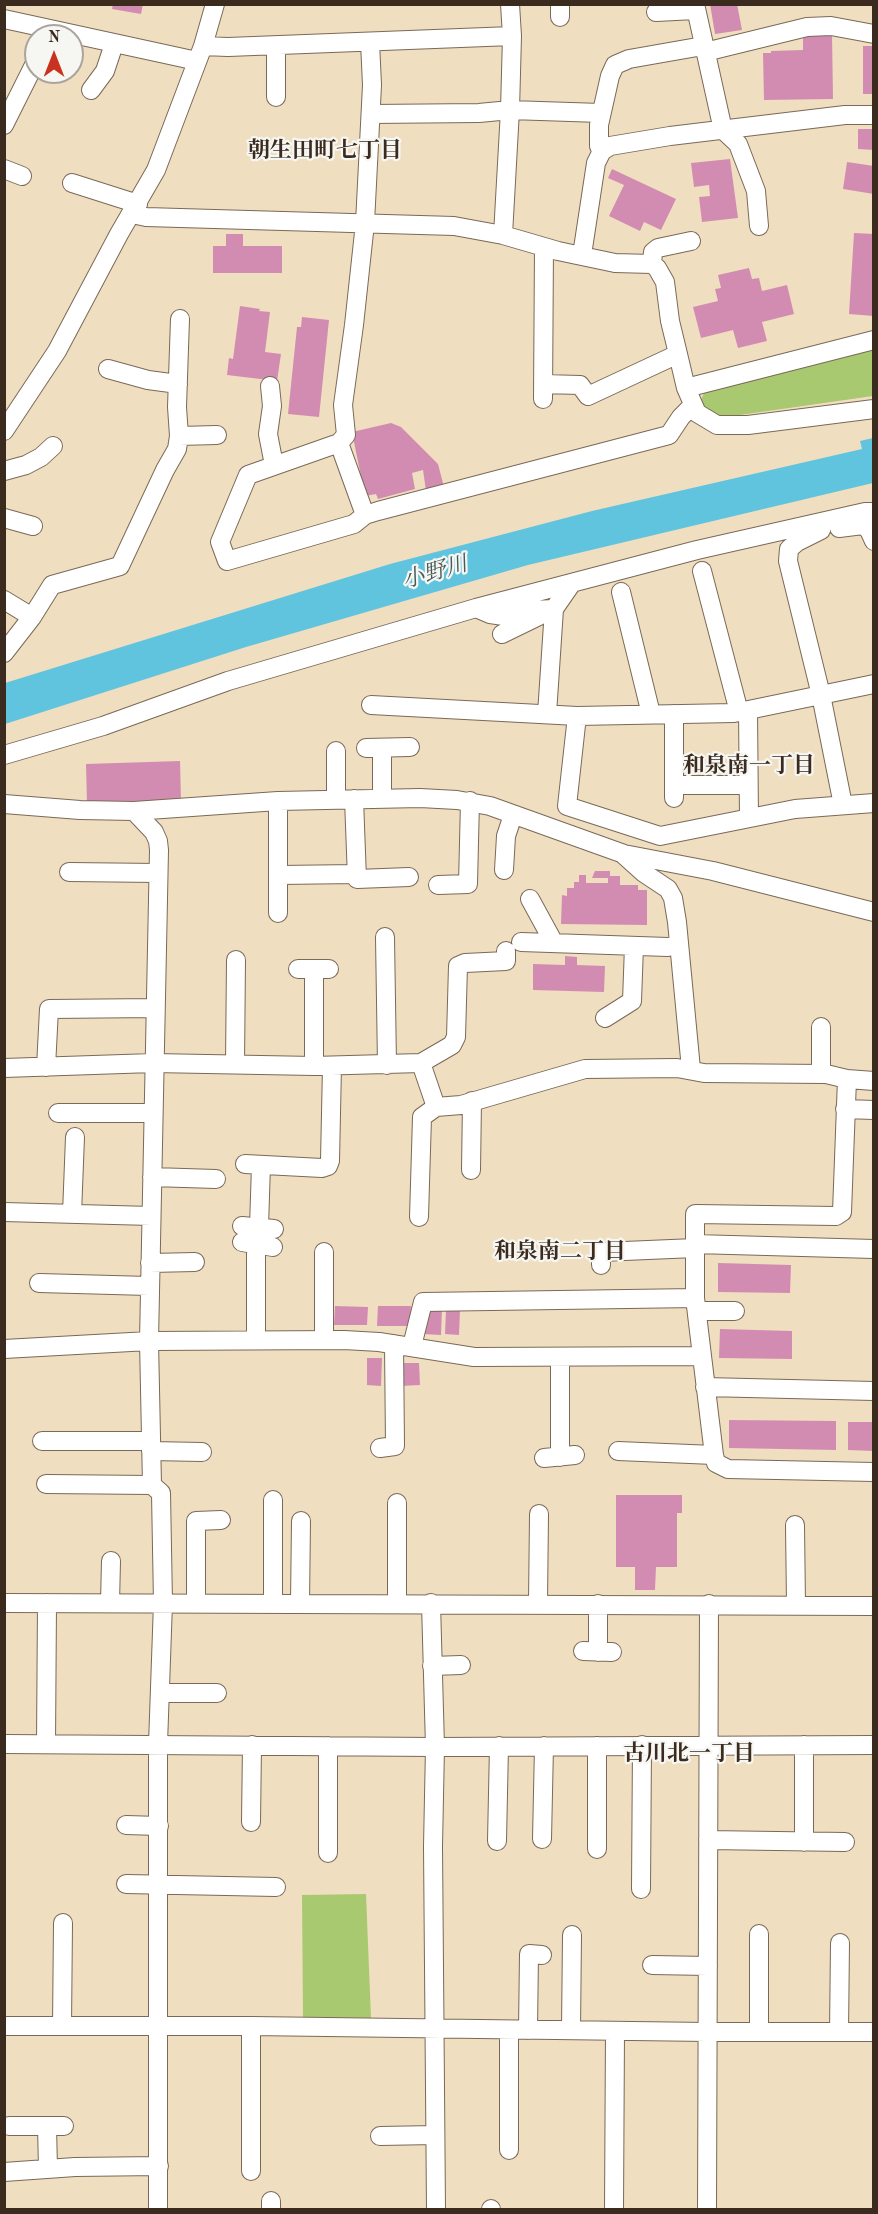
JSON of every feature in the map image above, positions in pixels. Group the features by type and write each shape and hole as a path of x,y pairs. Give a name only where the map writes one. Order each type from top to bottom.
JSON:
{"street":[{"path":"4,431 57,351 156,170 200,53 215,4"},
{"path":"503,234 510,110 512,36 510,4"},
{"path":"656,12 695,7 723,130 738,144 756,191 759,226"},
{"path":"4,19 24,25"},
{"path":"602,151 598,138 601,113 615,65 629,59 704,49 807,27 840,27 873,34"},
{"path":"84,39 200,53 228,47 512,36"},
{"path":"370,42 372,85 365,223 343,405 346,435 339,442 248,475 220,542 227,561 354,524 365,515 669,435 681,417 693,405"},
{"path":"91,90 105,71 114,44"},
{"path":"276,46 276,97"},
{"path":"4,126 25,84"},
{"path":"371,114 479,113 510,110 601,113"},
{"path":"582,255 596,163 602,151 620,143 850,114 873,115"},
{"path":"72,183 135,208 146,217 454,226 503,234 544,247 615,263 652,264 665,282 670,321 686,388 697,413 717,425 748,425 873,409"},
{"path":"652,264 653,252 657,248 691,241"},
{"path":"544,247 543,392 580,385 588,396 678,354"},
{"path":"4,653 32,617 52,585 120,566 177,449 180,318"},
{"path":"686,388 873,340"},
{"path":"108,369 148,380 178,384"},
{"path":"270,386 272,406 268,434 274,465"},
{"path":"179,436 217,435"},
{"path":"339,442 365,515"},
{"path":"4,471 26,465 41,457 53,446"},
{"path":"4,755 103,726 228,681 476,608 697,550 822,526 865,512 873,512"},
{"path":"4,518 33,526"},
{"path":"843,805 821,695 788,561 789,549 822,526 862,525 869,530 873,541"},
{"path":"702,571 743,711 749,818"},
{"path":"502,634 554,609 572,583"},
{"path":"621,592 651,714"},
{"path":"4,600 32,617"},
{"path":"476,608 490,614 504,615 554,609"},
{"path":"547,714 554,609"},
{"path":"371,705 577,716 674,714 743,711 873,684"},
{"path":"674,714 674,792 748,785"},
{"path":"577,716 567,806 660,836 795,809 873,803"},
{"path":"382,799 374,748 410,747"},
{"path":"336,751 336,800"},
{"path":"4,804 80,810 134,811 278,801 420,798 470,801 616,851 713,871 873,912"},
{"path":"354,799 357,879 409,877"},
{"path":"278,801 278,912"},
{"path":"438,885 468,884 470,801"},
{"path":"134,811 148,824 159,841 149,1341 152,1485"},
{"path":"504,870 506,836 513,815"},
{"path":"616,851 651,832"},
{"path":"616,851 668,889 673,898 680,945 690,1069"},
{"path":"69,871 158,873"},
{"path":"279,875 356,874"},
{"path":"530,899 554,943"},
{"path":"385,937 387,1065"},
{"path":"4,1068 153,1063 323,1066 421,1063 452,1045 456,1037 458,966 465,963 506,961 514,946 554,943 668,947 680,945"},
{"path":"605,1018 632,1001 634,946"},
{"path":"235,1064 236,960"},
{"path":"256,1340 258,1236 253,1165 322,1168 330,1161 314,970"},
{"path":"46,1067 49,1009 154,1008"},
{"path":"821,1027 821,1074"},
{"path":"421,1063 436,1107"},
{"path":"419,1217 422,1117 436,1107 472,1101 585,1070 690,1069 704,1073 821,1074 873,1081"},
{"path":"847,1079 842,1212 836,1216 695,1214 696,1304 716,1463 728,1469 873,1472"},
{"path":"471,1170 472,1101"},
{"path":"845,1110 873,1110"},
{"path":"58,1113 153,1113"},
{"path":"72,1214 75,1137"},
{"path":"152,1177 216,1179"},
{"path":"4,1212 151,1216"},
{"path":"836,1216 836,1248"},
{"path":"602,1265 601,1252 695,1246 873,1249"},
{"path":"324,1252 324,1340"},
{"path":"150,1263 195,1262"},
{"path":"39,1283 150,1286"},
{"path":"380,1448 395,1446 403,1345 423,1302 696,1304 735,1311"},
{"path":"4,1349 149,1341 324,1340 403,1345 451,1355 474,1357 702,1356"},
{"path":"559,1457 560,1357"},
{"path":"705,1387 873,1391"},
{"path":"42,1441 151,1446 191,1457"},
{"path":"618,1451 714,1455"},
{"path":"46,1484 152,1485 161,1493 163,1603 159,1744 158,2210"},
{"path":"273,1500 273,1603"},
{"path":"391,1513 397,1603"},
{"path":"538,1604 539,1514"},
{"path":"196,1603 196,1521 221,1520"},
{"path":"300,1603 301,1521"},
{"path":"795,1525 796,1605"},
{"path":"110,1603 111,1561"},
{"path":"4,1602 873,1606"},
{"path":"46,1744 47,1603"},
{"path":"431,1603 435,1747 436,2210"},
{"path":"598,1604 598,1652"},
{"path":"707,2210 709,1604"},
{"path":"432,1666 461,1665"},
{"path":"160,1693 217,1693"},
{"path":"4,1744 435,1747 873,1745"},
{"path":"251,1822 252,1745"},
{"path":"804,1745 804,1842"},
{"path":"327,1746 327,1853"},
{"path":"497,1841 499,1746"},
{"path":"542,1839 544,1746"},
{"path":"597,1746 597,1849"},
{"path":"641,1889 642,1746"},
{"path":"126,1825 159,1826"},
{"path":"708,1840 845,1842"},
{"path":"126,1884 276,1887"},
{"path":"62,2026 63,1923"},
{"path":"759,1934 759,2032"},
{"path":"571,2030 572,1935"},
{"path":"838,2032 840,1943"},
{"path":"528,2030 529,1954 542,1955"},
{"path":"652,1965 708,1966"},
{"path":"4,2026 873,2032"},
{"path":"250,2026 250,2171"},
{"path":"509,2030 509,2150"},
{"path":"614,2210 623,2132 615,2031"},
{"path":"9,2127 55,2127 48,2169"},
{"path":"380,2136 435,2135"},
{"path":"4,2172 159,2166"}],"green space":[{"path":"873,348 873,396 719,418 705,410 701,400 706,388"},
{"path":"366,1894 371,2018 303,2017 302,1895"}],"water":[{"name":"小野川","path":"873,438 873,483 528,565 246,647 5,724 5,683 390,564 592,511 862,449 860,441"}],"building":[{"path":"113,4 143,4 141,14 112,9"},
{"path":"710,4 737,4 742,30 715,34"},
{"path":"832,33 833,99 764,100 763,53 803,50 803,34"},
{"path":"863,46 874,46 874,94 863,94"},
{"path":"858,129 874,129 874,150 858,149"},
{"path":"730,159 738,218 702,222 699,197 710,196 709,185 694,187 691,163"},
{"path":"847,162 874,166 874,194 843,189"},
{"path":"612,169 676,199 661,230 644,222 640,231 609,216 624,185 608,178"},
{"path":"854,233 874,234 874,316 849,314"},
{"path":"226,234 243,234 243,246 282,246 282,273 213,273 213,246 226,246"},
{"path":"749,268 752,279 759,278 762,291 787,285 794,314 762,322 767,341 738,348 733,330 701,338 693,307 718,301 715,289 721,288 718,275"},
{"path":"240,306 270,312 265,352 281,354 277,381 227,375 229,358 233,359"},
{"path":"302,317 329,320 319,417 288,414 297,327 301,327"},
{"path":"391,423 401,427 438,464 444,487 426,491 423,470 412,473 415,489 378,499 376,494 365,496 352,432"},
{"path":"180,761 181,801 87,804 86,764"},
{"path":"595,871 610,871 610,876 620,876 620,885 638,885 638,890 647,890 647,925 561,924 562,895 567,896 567,888 574,888 574,882 579,882 579,875 586,875 586,883 608,883 608,878 592,878"},
{"path":"565,956 577,957 577,965 605,966 604,992 533,990 533,964 565,965"},
{"path":"718,1263 791,1265 790,1293 718,1292"},
{"path":"335,1306 368,1307 367,1325 334,1325"},
{"path":"378,1306 411,1306 410,1326 377,1326"},
{"path":"425,1308 442,1309 441,1335 423,1334"},
{"path":"446,1310 460,1310 459,1335 445,1334"},
{"path":"720,1329 792,1331 792,1359 719,1358"},
{"path":"367,1358 382,1358 381,1386 367,1385"},
{"path":"400,1363 419,1363 420,1385 400,1386"},
{"path":"729,1420 836,1421 836,1450 729,1448"},
{"path":"848,1422 874,1422 874,1451 848,1450"},
{"path":"616,1495 682,1495 682,1513 677,1513 677,1567 656,1567 655,1590 635,1590 635,1567 616,1567"}],"district":[{"name":"朝生田町七丁目","path":"325,151"},
{"name":"和泉南一丁目","path":"749,766"},
{"name":"和泉南二丁目","path":"560,1252"},
{"name":"古川北一丁目","path":"689,1754"}]}
